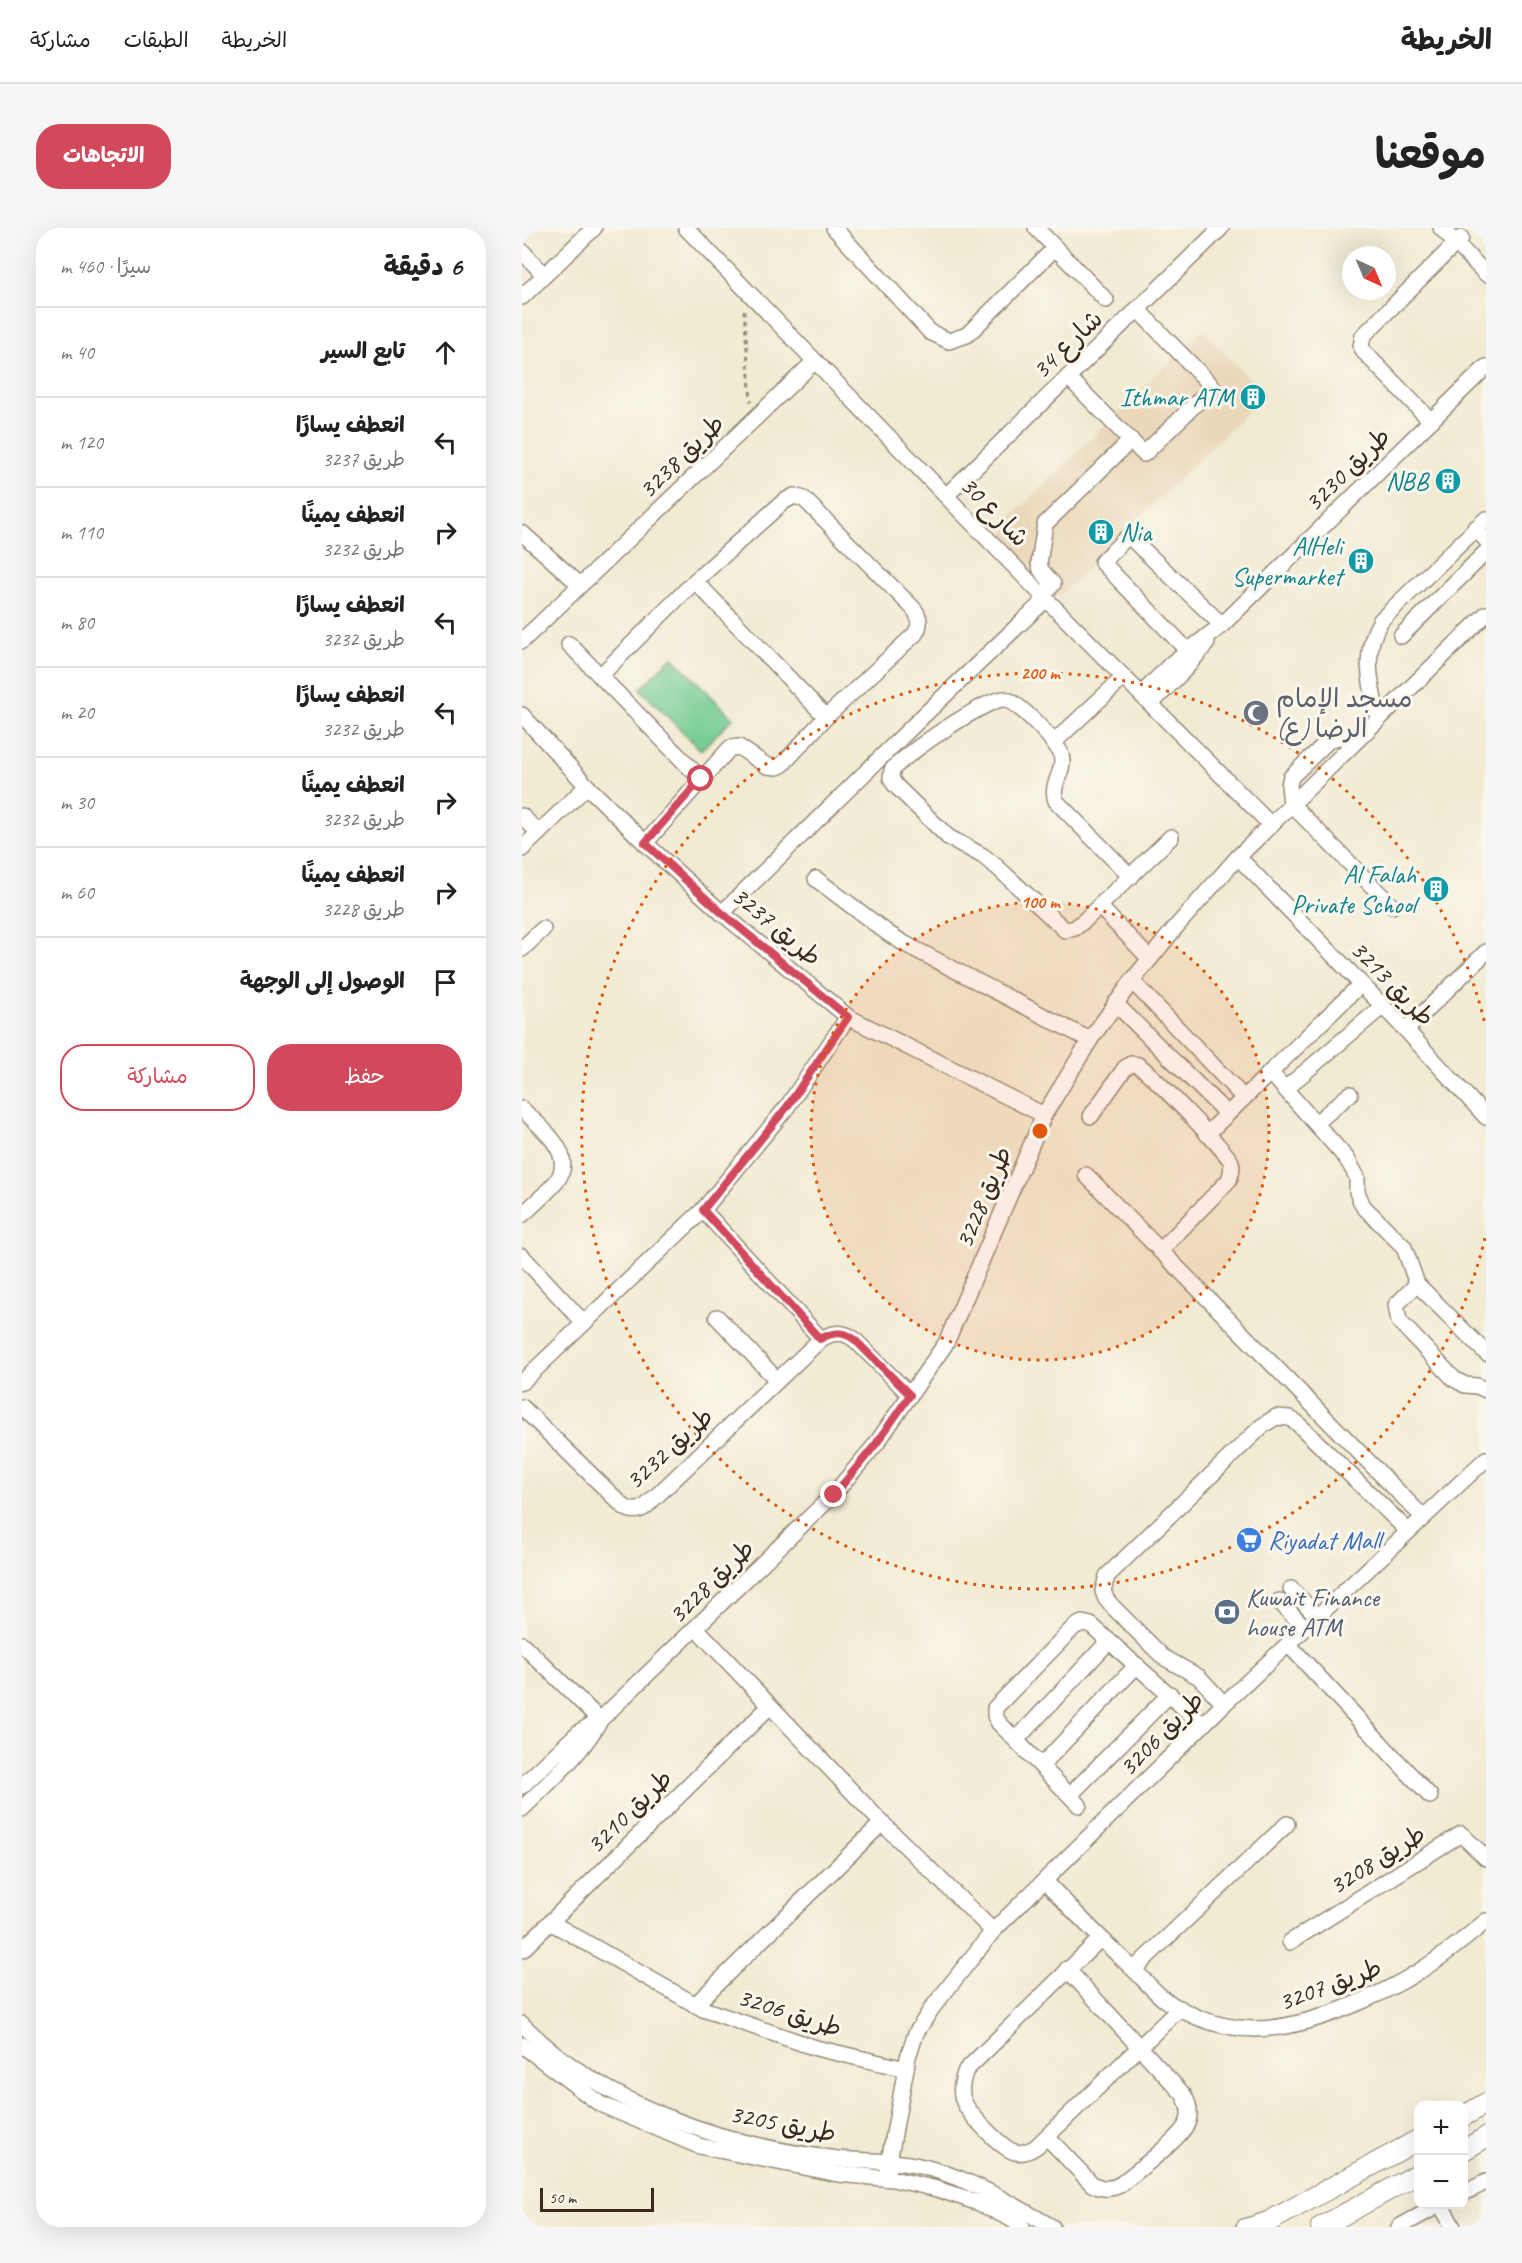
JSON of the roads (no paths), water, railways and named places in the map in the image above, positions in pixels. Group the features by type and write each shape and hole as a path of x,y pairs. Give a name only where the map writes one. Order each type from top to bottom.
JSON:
{"main road":[{"path":"1468,2114 1486,2103"},
{"path":"1468,2148 1486,2138"},
{"path":"1259,2227 1414,2143"},
{"path":"1321,2227 1414,2177"}],"street":[{"path":"522,297 594,228"},
{"name":"شارع 30","path":"686,228 1044,597 1271,825"},
{"path":"1036,228 1106,300"},
{"name":"شارع 34","path":"946,495 1221,228"},
{"path":"1441,228 1456,236 1484,264"},
{"path":"839,229 930,332 950,341 967,334 1055,248"},
{"path":"1431,420 1364,352 1361,341 1363,336 1456,236"},
{"path":"522,251 544,275"},
{"path":"1068,377 1144,454 1213,387 1137,309"},
{"name":"طريق 3238","path":"522,641 815,361"},
{"name":"طريق 3230","path":"1146,699 1191,662 1219,628 1486,367"},
{"path":"722,913 1044,597 1053,584 1041,570 1039,563 1043,528 1046,521 1131,440"},
{"path":"600,676 695,581 783,502 794,496 804,499 914,609 920,624 915,634 826,717 782,765 767,766 742,748 733,746 645,843"},
{"path":"1378,719 1371,685 1368,652 1372,635 1381,620 1480,523 1486,540"},
{"path":"522,533 580,585"},
{"path":"1187,650 1102,562 1125,539 1133,540 1219,628"},
{"path":"1401,636 1486,552"},
{"path":"695,581 826,717"},
{"path":"1402,599 1419,617"},
{"name":"طريق 3228","path":"522,1786 579,1732 600,1720 697,1629 834,1495 876,1444 946,1342 1044,1115 1089,1040 1115,1003 1238,857 1486,614"},
{"name":"طريق 3230","path":"1146,699 1187,650 1219,628"},
{"path":"569,644 701,779"},
{"path":"1053,743 1124,676"},
{"path":"1131,878 1056,801 1053,787 1059,775 1062,759 1060,752 1010,700 997,700 946,728 894,767 891,778 895,785 948,837 975,851 997,867 1065,930 1075,928 1131,878 1171,837"},
{"name":"طريق 3237","path":"522,715 587,786 645,843 722,913 848,1017 1044,1115"},
{"path":"522,849 587,786"},
{"path":"1291,804 1392,906"},
{"path":"522,816 539,833"},
{"name":"طريق 3213","path":"1238,857 1406,1030 1486,1117"},
{"path":"816,879 889,934 1089,1040"},
{"path":"1099,906 1150,959"},
{"path":"522,950 543,929"},
{"path":"1406,1030 1486,952"},
{"path":"1132,981 1244,1098"},
{"path":"1207,1134 1361,984"},
{"path":"1115,1003 1227,1114"},
{"path":"1285,1089 1383,1006"},
{"path":"522,1382 703,1210 787,1107 848,1017"},
{"path":"1091,1116 1125,1068 1135,1064 1142,1066 1231,1162 1229,1180 1160,1251"},
{"path":"1270,1072 1352,1167 1356,1177 1357,1192 1364,1206 1404,1247 1417,1284 1486,1353"},
{"path":"1316,1123 1350,1094"},
{"path":"522,1109 560,1150 562,1167 556,1182 522,1215"},
{"path":"1086,1175 1423,1517"},
{"path":"703,1210 820,1339 837,1332 846,1334 854,1339 910,1395"},
{"path":"522,1256 584,1323"},
{"path":"1417,1284 1396,1305 1399,1321 1456,1381 1486,1390"},
{"path":"717,1317 777,1380"},
{"name":"طريق 3232","path":"522,1407 623,1506 638,1511 646,1506 820,1339"},
{"path":"1224,1704 1199,1677 1163,1657 1106,1599 1104,1584 1107,1576 1262,1426 1276,1417 1289,1418 1296,1422 1408,1531"},
{"name":"طريق 3206","path":"886,2178 906,2069 916,2033 993,1931 1224,1704 1486,1459"},
{"path":"1291,1589 1317,1616"},
{"path":"1279,1601 1305,1628"},
{"path":"1170,1694 1074,1800 999,1723 995,1716 995,1708 1074,1628 1082,1623 1091,1625 1170,1694 1203,1725"},
{"path":"697,1629 882,1823 993,1931"},
{"path":"1016,1740 1109,1641"},
{"path":"522,1644 600,1720"},
{"name":"طريق 3208","path":"1288,1644 1430,1796"},
{"path":"1041,1766 1137,1665"},
{"name":"طريق 3210","path":"522,1950 770,1707"},
{"name":"طريق 3228","path":"522,1809 573,1758 586,1743 600,1720"},
{"name":"طريق 3206","path":"695,2005 882,1823"},
{"path":"1134,1970 1287,1824"},
{"name":"طريق 3208","path":"1290,1942 1461,1834 1486,1858"},
{"name":"طريق 3207","path":"1045,1881 1100,1939 1163,1999 1194,2017 1239,2029 1262,2031 1315,2020 1388,1991 1439,1960 1486,1921"},
{"name":"طريق 3206","path":"550,1922 695,2005 816,2048 906,2069"},
{"path":"1100,1939 966,2070 961,2091 970,2112 1007,2149 1012,2152 1032,2150 1180,2008"},
{"path":"1047,2137 1092,2184 1105,2189 1119,2185 1179,2134 1184,2129 1190,2115 1187,2100 1067,1969"},
{"name":"طريق 3205","path":"522,2024 539,2041 605,2088 697,2130 793,2152 838,2159 914,2164 943,2172 986,2189 1052,2227"},
{"name":"طريق 3205","path":"522,2045 600,2104 699,2146 838,2174 886,2178 937,2188 979,2203 1022,2227"},
{"path":"1468,2191 1486,2182"},
{"path":"1399,2227 1433,2209"},
{"path":"1443,2209 1453,2227"},
{"path":"1244,2227 1281,2215"}],"place":[{"name":"Ithmar ATM","path":"1253,397"},
{"name":"NBB","path":"1448,481"},
{"name":"Nia","path":"1101,532"},
{"name":"AlHeli Supermarket","path":"1361,561"},
{"name":"مسجد الإمام الرضا (ع)","path":"1256,713"},
{"name":"Al Falah Private School","path":"1436,889"},
{"name":"Riyadat Mall","path":"1249,1540"},
{"name":"Kuwait Finance house ATM","path":"1227,1612"}]}
